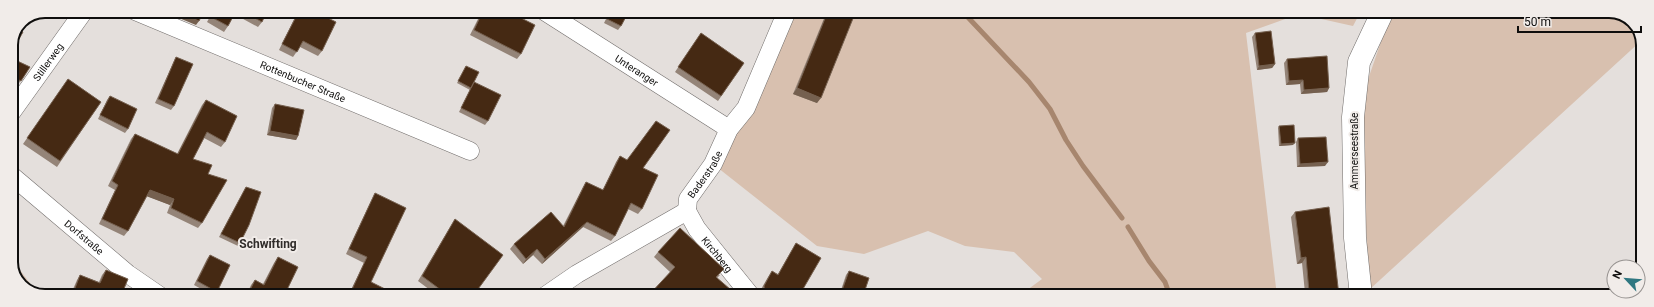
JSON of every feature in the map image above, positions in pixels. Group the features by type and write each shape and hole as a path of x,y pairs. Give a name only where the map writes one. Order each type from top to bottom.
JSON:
{"street":[{"name":"Stillerweg","path":"18,104 79,18"},
{"name":"Rottenbucher Straße","path":"153,18 470,151"},
{"name":"Unteranger","path":"555,18 729,129"},
{"name":"Baderstraße","path":"555,289 577,274 687,211 688,199 714,164 729,129 746,108 784,18"},
{"name":"Ammerseestraße","path":"1360,289 1355,238 1353,117 1359,62 1380,18"},
{"name":"Dorfstraße","path":"18,181 128,274 150,289"},
{"name":"Kirchberg","path":"687,211 697,229 745,289"}],"shaded area":[{"path":"784,18 1288,18 1246,33 1276,289 1028,289 1042,279 1014,252 965,246 928,231 864,254 817,246 713,164"},
{"path":"1317,18 1357,18 1353,26"},
{"path":"1391,18 1612,18 1618,19 1629,27 1634,35 1636,45 1369,289 1363,163 1363,94 1384,33"},
{"path":"20,270 31,285 26,281"}],"building":[{"path":"192,18 200,18 199,21"},
{"path":"213,18 232,18 228,26"},
{"path":"255,18 264,18 262,22"},
{"path":"295,18 328,18 336,22 322,51 303,41 297,52 282,44"},
{"path":"480,18 521,18 535,25 521,54 474,30"},
{"path":"608,18 625,18 621,26"},
{"path":"825,18 853,18 821,98 797,88"},
{"path":"1271,31 1275,64 1259,66 1255,33"},
{"path":"701,33 744,63 721,96 678,67"},
{"path":"1327,56 1329,88 1304,90 1303,80 1289,81 1287,59"},
{"path":"176,57 193,64 174,106 158,99"},
{"path":"18,61 30,67 21,81 18,80"},
{"path":"466,66 479,72 471,88 458,81"},
{"path":"68,79 101,102 60,161 27,138"},
{"path":"474,82 501,95 488,121 461,108"},
{"path":"110,96 137,109 128,129 100,115"},
{"path":"206,100 237,116 225,142 207,132 193,159 212,165 208,174 227,180 202,223 171,208 174,199 150,190 128,231 102,219 118,185 112,181 135,134 178,154"},
{"path":"275,104 304,110 298,136 270,131"},
{"path":"656,121 670,130 643,168 658,175 642,209 631,203 615,236 587,222 545,259 537,249 526,259 514,244 551,212 564,227 586,182 603,190 620,156 627,160"},
{"path":"1294,125 1295,143 1281,144 1279,126"},
{"path":"1326,137 1328,162 1300,164 1298,138"},
{"path":"246,187 261,192 249,225 240,243 221,234"},
{"path":"375,193 406,208 371,282 385,289 352,289 367,257 349,249"},
{"path":"1329,207 1338,289 1309,289 1306,257 1301,258 1295,212"},
{"path":"455,219 503,255 478,289 440,289 422,276"},
{"path":"680,228 724,269 716,277 730,289 655,289 675,267 658,252"},
{"path":"796,243 821,258 803,289 764,289 764,286 772,271 778,275"},
{"path":"210,255 230,265 218,289 212,289 197,281"},
{"path":"278,257 298,267 287,289 250,289 255,280 264,285"},
{"path":"106,270 128,279 124,289 75,289 80,275 100,283"},
{"path":"849,271 869,278 865,289 843,289"}],"waterway":[{"path":"969,18 1029,82 1050,109 1066,140 1083,166 1122,218"},
{"path":"1128,227 1149,261 1165,282 1168,289"}],"district":[{"name":"Schwifting","path":"268,244"}]}
